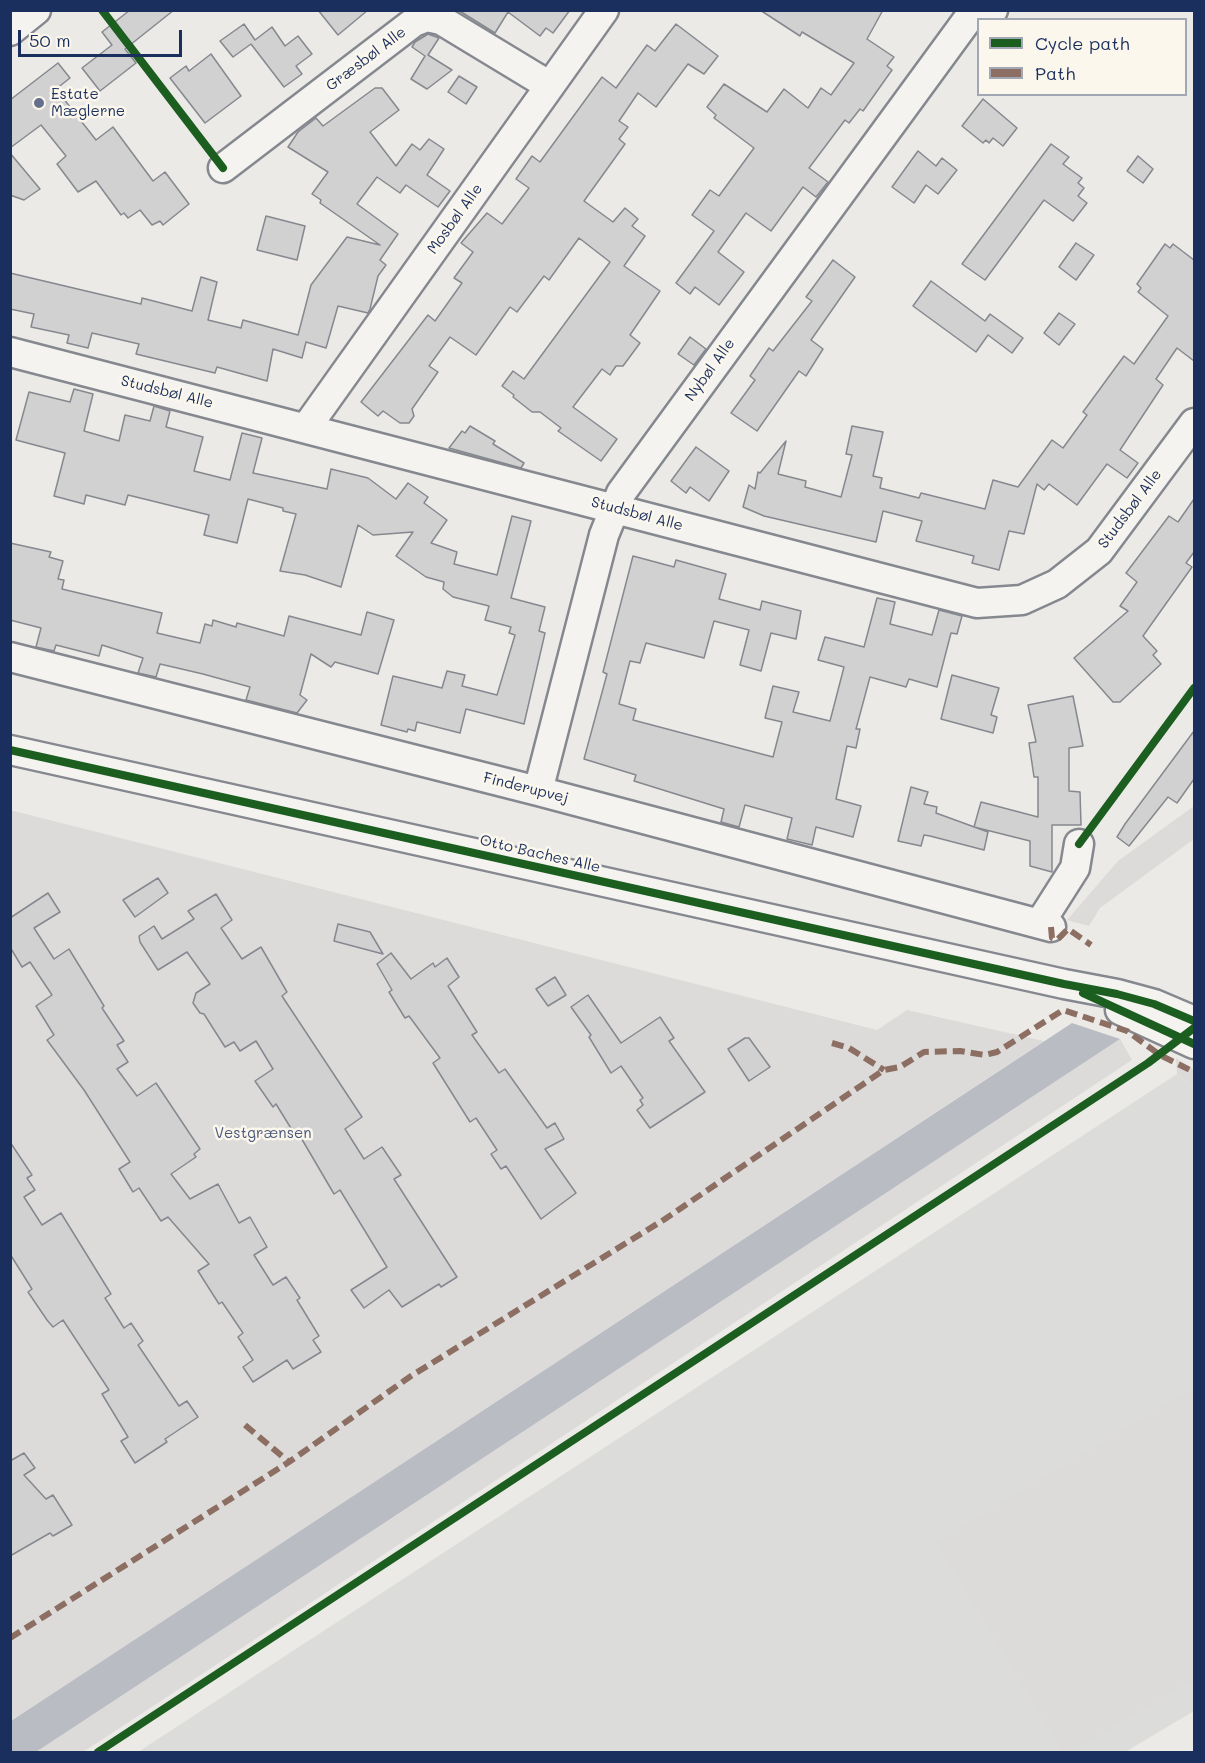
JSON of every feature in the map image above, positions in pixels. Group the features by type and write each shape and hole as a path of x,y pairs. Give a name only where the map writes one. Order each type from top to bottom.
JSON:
{"street":[{"path":"10,31 36,10"},
{"name":"Mosbøl Alle","path":"306,428 604,10"},
{"name":"Nybøl Alle","path":"538,791 604,535 628,483 972,13"},
{"name":"Græsbøl Alle","path":"223,168 414,22 428,17 441,20 550,86"},
{"name":"Studsbøl Alle","path":"10,352 616,507 977,603 1022,600 1057,584 1099,551 1194,423"},
{"name":"Finderupvej","path":"10,657 538,791 1045,925 1076,868 1079,844"},
{"name":"Otto Baches Alle","path":"10,750 1126,996 1190,1034"}],"shaded area":[{"path":"1072,1023 1120,1039 36,1752 11,1752 11,1721"},
{"path":"1177,1074 1194,1088 1194,1711 1125,1752 138,1752"}],"green space":[{"path":"1194,806 1194,839 1100,908 1089,926 1067,920 1118,861"},
{"name":"Vestgrænsen","path":"10,810 877,1030 907,1010 1044,1041 11,1721"},
{"path":"1120,1039 1132,1060 286,1619 83,1752 36,1752"},
{"path":"1176,1058 1194,1070 1194,1088 1177,1074"},
{"path":"1194,1387 1194,1679 1071,1752 1063,1752 936,1542"}],"building":[{"path":"130,10 174,10 125,49 136,63 100,91 82,68 112,45 102,32"},
{"path":"318,10 368,10 338,35"},
{"path":"458,10 570,10 553,33 546,28 540,36 508,12 495,33"},
{"path":"760,10 883,10 867,39 894,57 887,66 892,70 863,111 860,109 849,123 845,120 809,168 828,182 816,197 803,187 771,231 746,213 718,252 744,272 719,305 695,287 690,294 676,283 714,231 692,215 710,190 719,196 754,148 714,118 716,115 707,107 724,84 767,112 784,89 808,108 821,88 831,95 854,63 802,32 800,36"},
{"path":"244,24 255,40 272,27 285,46 298,36 312,54 296,66 302,74 284,87 251,44 233,57 220,41"},
{"path":"676,24 718,56 704,74 688,64 656,107 638,93 619,121 628,127 619,139 625,144 584,201 613,222 625,208 638,219 632,226 645,236 624,266 660,291 630,335 640,343 623,366 616,366 610,375 602,369 573,407 617,439 601,461 558,431 561,428 540,412 532,412 502,386 513,371 524,379 610,262 579,238 549,280 544,276 517,312 510,307 476,355 450,337 429,366 438,372 412,409 414,416 409,423 400,423 383,411 378,416 361,402 428,315 435,321 462,283 454,278 473,252 461,243 487,213 502,224 529,188 516,179 532,156 540,162 602,77 616,88 647,45 655,51"},
{"path":"428,34 439,38 428,55 452,70 427,89 411,79 425,56 412,47 415,42"},
{"path":"211,54 241,96 205,123 170,78 186,66 189,71"},
{"path":"58,63 70,78 56,89 96,140 113,127 153,181 165,172 189,204 163,225 160,221 152,225 140,210 128,218 124,213 121,215 96,181 78,192 57,164 66,156 41,125 10,148 10,100"},
{"path":"459,76 477,87 466,104 448,92"},
{"path":"375,88 382,88 399,110 370,132 396,166 412,144 420,150 429,139 444,149 427,175 450,191 438,207 406,185 400,193 377,177 357,204 398,234 380,260 386,265 378,276 368,313 338,306 326,348 306,342 302,358 273,349 267,381 217,367 215,373 136,354 139,344 92,333 88,348 67,343 69,335 31,327 34,314 10,309 10,273 141,304 142,298 192,311 201,277 217,282 208,320 241,328 243,320 298,335 311,285 347,237 380,245 320,203 321,200 312,194 328,172 288,147 298,132 316,118 323,126"},
{"path":"983,99 1017,128 1003,146 993,138 989,143 986,140 983,143 962,126"},
{"path":"1051,144 1069,157 1063,164 1082,178 1078,183 1084,188 1078,196 1087,203 1073,221 1044,200 985,280 962,264"},
{"path":"918,151 936,166 942,158 957,170 938,194 926,185 914,203 892,187"},
{"path":"10,153 40,189 24,200 10,195"},
{"path":"1138,156 1153,169 1143,183 1127,171"},
{"path":"266,216 305,226 297,260 257,250"},
{"path":"1076,243 1094,255 1076,280 1059,267"},
{"path":"1165,244 1170,248 1173,244 1194,260 1194,361 1177,348 1156,379 1163,385 1120,450 1138,463 1127,478 1107,464 1077,505 1049,484 1044,490 1037,484 1024,534 1009,531 999,570 972,563 974,556 916,541 922,521 883,511 876,542 764,516 743,507 749,485 755,489 758,472 760,473 786,441 778,474 806,481 805,487 841,497 852,455 846,454 852,426 883,432 873,476 882,478 880,488 919,498 921,493 985,509 993,480 1018,487 1052,440 1063,448 1087,415 1083,412 1124,356 1134,364 1168,316 1138,292 1141,288 1137,284"},
{"path":"833,260 855,277 811,340 823,349 806,376 799,371 757,431 731,413 755,380 750,376 769,348 773,351 812,301 806,297"},
{"path":"931,281 985,321 990,314 1023,338 1012,353 988,335 976,352 913,306"},
{"path":"1059,313 1075,324 1059,345 1044,333"},
{"path":"690,337 706,349 694,365 678,354"},
{"path":"74,389 93,394 84,431 119,441 125,415 150,421 154,406 170,411 166,427 203,437 194,471 230,480 242,433 262,438 253,473 327,489 331,469 368,478 396,499 408,483 428,497 424,503 447,520 431,543 457,552 454,564 497,575 512,516 531,521 511,598 545,607 539,631 545,633 524,724 466,709 460,733 417,722 415,731 408,729 407,732 381,725 393,676 442,688 447,671 465,675 462,686 497,695 515,635 509,633 511,627 485,620 489,606 453,597 443,589 444,582 426,577 396,556 413,532 373,535 358,525 341,587 305,575 280,571 296,514 283,511 283,508 248,499 237,543 204,535 209,515 128,495 125,505 86,495 84,504 54,496 65,453 16,440 29,392 70,402"},
{"path":"470,426 495,441 493,444 524,463 521,468 449,448 462,431 465,433"},
{"path":"696,447 729,471 709,501 690,487 686,493 671,481"},
{"path":"1194,499 1194,552 1186,563 1192,567 1143,636 1157,651 1153,655 1161,664 1120,702 1113,702 1074,658 1128,611 1120,606 1137,582 1126,573 1169,516 1178,522"},
{"path":"10,543 51,552 49,557 63,561 58,579 64,580 62,589 162,613 157,633 200,643 205,624 212,626 213,620 236,627 237,623 284,636 289,616 361,635 367,612 394,620 378,674 335,662 331,667 311,654 300,695 307,700 297,713 246,700 250,687 203,674 160,664 156,677 138,673 143,658 102,645 99,656 56,645 54,651 36,647 41,628 10,620"},
{"path":"633,556 674,567 676,560 726,574 719,599 760,610 762,601 801,611 796,639 771,633 761,671 740,665 749,630 714,621 704,658 646,643 640,663 630,661 619,704 636,709 633,720 773,757 782,722 765,718 773,686 799,692 793,712 830,721 844,667 818,660 825,637 864,647 877,598 895,602 890,624 932,635 939,610 962,616 957,634 951,633 937,687 909,679 906,687 870,677 856,729 860,729 856,748 847,746 836,799 861,806 853,837 816,827 812,845 787,839 792,818 745,805 739,827 721,822 724,809 634,781 636,775 584,759 607,674 603,672"},
{"path":"952,675 999,688 991,715 997,717 993,733 941,719"},
{"path":"1073,696 1083,746 1069,748 1069,791 1080,792 1081,825 1052,825 1052,872 1030,866 1030,841 974,827 981,802 1038,817 1038,777 1034,777 1029,743 1036,742 1028,705"},
{"path":"1194,731 1194,779 1177,803 1168,797 1129,846 1117,837"},
{"path":"911,787 928,792 924,804 937,807 936,813 988,832 984,850 924,835 921,846 898,841"},
{"path":"158,878 168,893 135,917 123,900"},
{"path":"48,893 60,912 34,928 54,959 69,949 104,1006 102,1008 124,1041 117,1045 128,1062 117,1069 137,1096 156,1083 200,1149 194,1154 196,1157 171,1174 190,1199 218,1184 239,1223 250,1217 267,1247 254,1255 273,1285 286,1277 300,1298 297,1300 319,1336 313,1340 321,1352 293,1369 287,1360 253,1382 243,1367 253,1360 238,1337 243,1333 222,1302 219,1304 198,1271 209,1264 168,1217 161,1221 139,1188 133,1192 119,1169 130,1162 84,1090 47,1040 54,1035 36,1006 52,995 30,962 22,967 10,947 10,918"},
{"path":"216,894 232,920 221,928 242,959 261,947 287,992 282,996 362,1117 345,1129 364,1159 382,1147 401,1175 394,1179 457,1277 441,1287 439,1284 402,1307 389,1290 364,1308 351,1290 387,1267 340,1190 334,1194 300,1136 297,1138 276,1104 273,1107 255,1081 273,1069 256,1041 240,1051 234,1042 225,1047 204,1014 200,1013 193,1003 196,993 210,984 187,952 158,970 140,942 139,936 154,926 162,939 194,919 188,911"},
{"path":"338,924 370,932 383,954 334,941"},
{"path":"391,953 411,979 433,963 435,967 447,958 459,977 448,986 477,1032 472,1035 499,1073 505,1069 547,1128 555,1123 564,1139 545,1149 576,1193 541,1219 506,1166 501,1169 491,1154 497,1150 476,1118 470,1122 433,1063 440,1058 409,1016 405,1018 389,992 392,990 377,964"},
{"path":"555,977 566,995 548,1006 536,989"},
{"path":"588,995 621,1043 660,1017 674,1038 669,1041 705,1092 650,1128 637,1110 643,1105 640,1100 643,1098 621,1066 611,1073 589,1037 591,1035 571,1007"},
{"path":"745,1038 749,1038 770,1067 749,1081 728,1049"},
{"path":"10,1142 32,1175 27,1178 35,1190 24,1197 42,1225 61,1213 111,1294 105,1298 124,1328 131,1323 143,1341 138,1345 179,1406 187,1401 198,1417 165,1439 167,1442 135,1463 121,1441 128,1437 102,1394 109,1390 63,1320 53,1327 47,1320 28,1292 32,1289 10,1254"},
{"path":"24,1453 35,1468 24,1475 46,1499 53,1495 72,1525 53,1536 50,1533 10,1556 10,1461"}],"marked path":[{"path":"1051,927 1052,938 1057,940 1068,929 1091,945"},
{"path":"10,1638 289,1462 411,1376 665,1219 884,1070 900,1067 924,1052 960,1051 985,1055 997,1052 1063,1010 1127,1031 1160,1055 1194,1072"},
{"path":"832,1043 849,1048 884,1070"},
{"path":"245,1425 289,1462"}],"cycle path":[{"path":"102,10 223,168"},
{"path":"1079,844 1194,688"},
{"path":"10,750 1117,994 1154,1004 1194,1021"},
{"path":"1083,993 1194,1044"},
{"path":"98,1752 1148,1063 1194,1028"}],"place":[{"name":"Estate Mæglerne","path":"39,103"}]}
